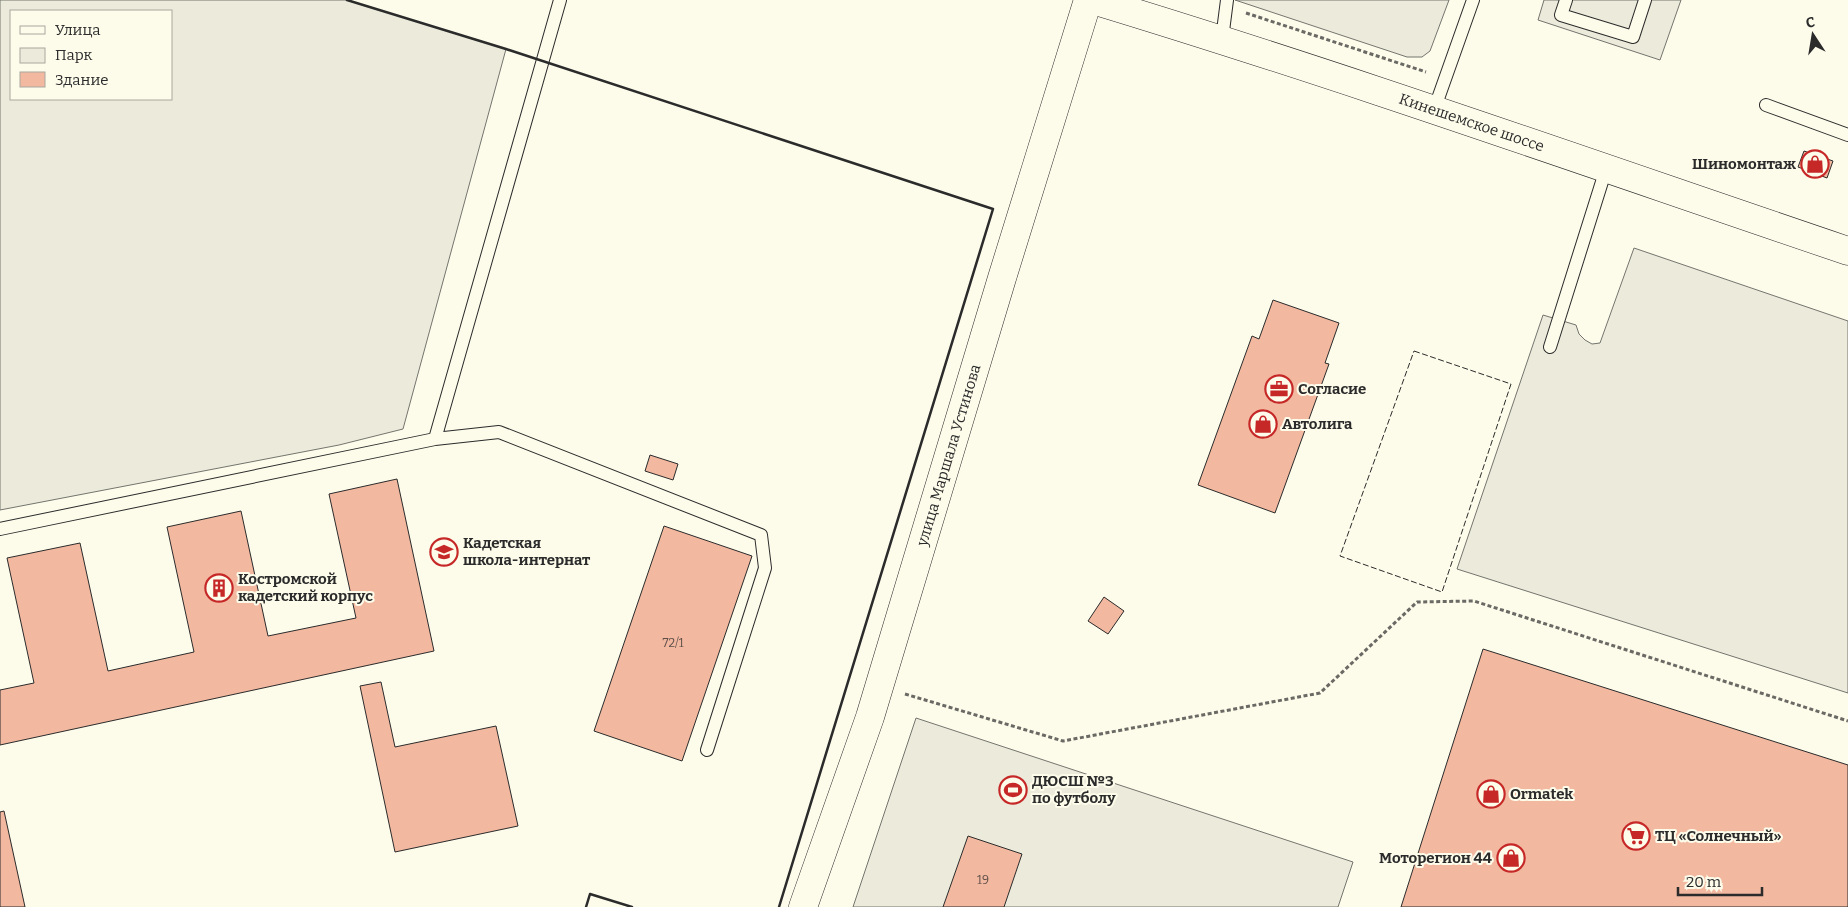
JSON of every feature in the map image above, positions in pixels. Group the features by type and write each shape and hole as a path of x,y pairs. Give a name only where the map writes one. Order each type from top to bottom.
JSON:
{"street":[{"name":"улица Маршала Устинова","path":"803,907 867,726 1088,0"},
{"name":"Кинешемское шоссе","path":"1093,0 1222,39 1848,251"}],"lane":[{"path":"435,439 560,0"},
{"path":"1434,110 1472,0"},
{"path":"1566,0 1561,15 1633,37 1646,0"},
{"path":"1222,39 1226,3"},
{"path":"1766,105 1848,135"},
{"path":"1550,347 1606,169"},
{"path":"0,529 435,439 499,432 761,535 765,568 708,750"}],"path":[{"path":"1226,3 1445,78"},
{"path":"879,686 1063,741 1320,693 1416,602 1474,602 1848,721"}],"green space":[{"path":"0,0 347,0 506,49 403,429 339,445 0,510"},
{"path":"1235,0 1449,0 1430,51 1422,57 1407,57"},
{"name":"ДЮСШ №3 по футболу","path":"916,718 1353,862 1338,907 853,907"}],"shaded area":[{"path":"1544,0 1681,0 1660,60 1538,20"},
{"path":"1634,248 1848,321 1848,693 1457,569 1543,315 1576,325 1579,334 1585,340 1592,344 1600,343"}],"building":[{"name":"Шиномонтаж","path":"1804,151 1833,161 1827,178 1798,167"},
{"name":"Автолига","path":"1273,300 1339,323 1325,363 1329,364 1275,513 1198,485 1252,336 1259,339"},
{"path":"650,455 678,464 673,480 645,471"},
{"name":"Костромской кадетский корпус","path":"397,479 434,651 0,745 0,690 34,683 7,558 80,543 108,671 194,652 167,527 241,511 268,636 356,618 329,494"},
{"path":"664,526 752,556 682,761 594,731"},
{"path":"1104,597 1124,611 1108,634 1088,621"},
{"name":"ТЦ «Солнечный»","path":"1483,649 1848,765 1848,907 1401,907"},
{"path":"381,682 395,747 496,726 518,826 395,852 360,686"},
{"path":"4,811 25,907 0,907 0,812"},
{"path":"968,836 1022,854 1004,907 943,907"}],"fence":[{"path":"1414,351 1511,384 1442,592 1340,556 1414,351"}],"wall":[{"path":"347,0 506,49 993,209 779,907"},
{"path":"586,907 590,894 632,907"}],"place":[{"name":"Шиномонтаж","path":"1815,164"},
{"name":"Согласие","path":"1279,389"},
{"name":"Автолига","path":"1263,424"},
{"name":"Кадетская школа-интернат","path":"444,552"},
{"name":"Костромской кадетский корпус","path":"219,588"},
{"name":"ДЮСШ №3 по футболу","path":"1013,790"},
{"name":"Ormatek","path":"1491,794"},
{"name":"ТЦ «Солнечный»","path":"1636,836"},
{"name":"Моторегион 44","path":"1511,858"}]}
